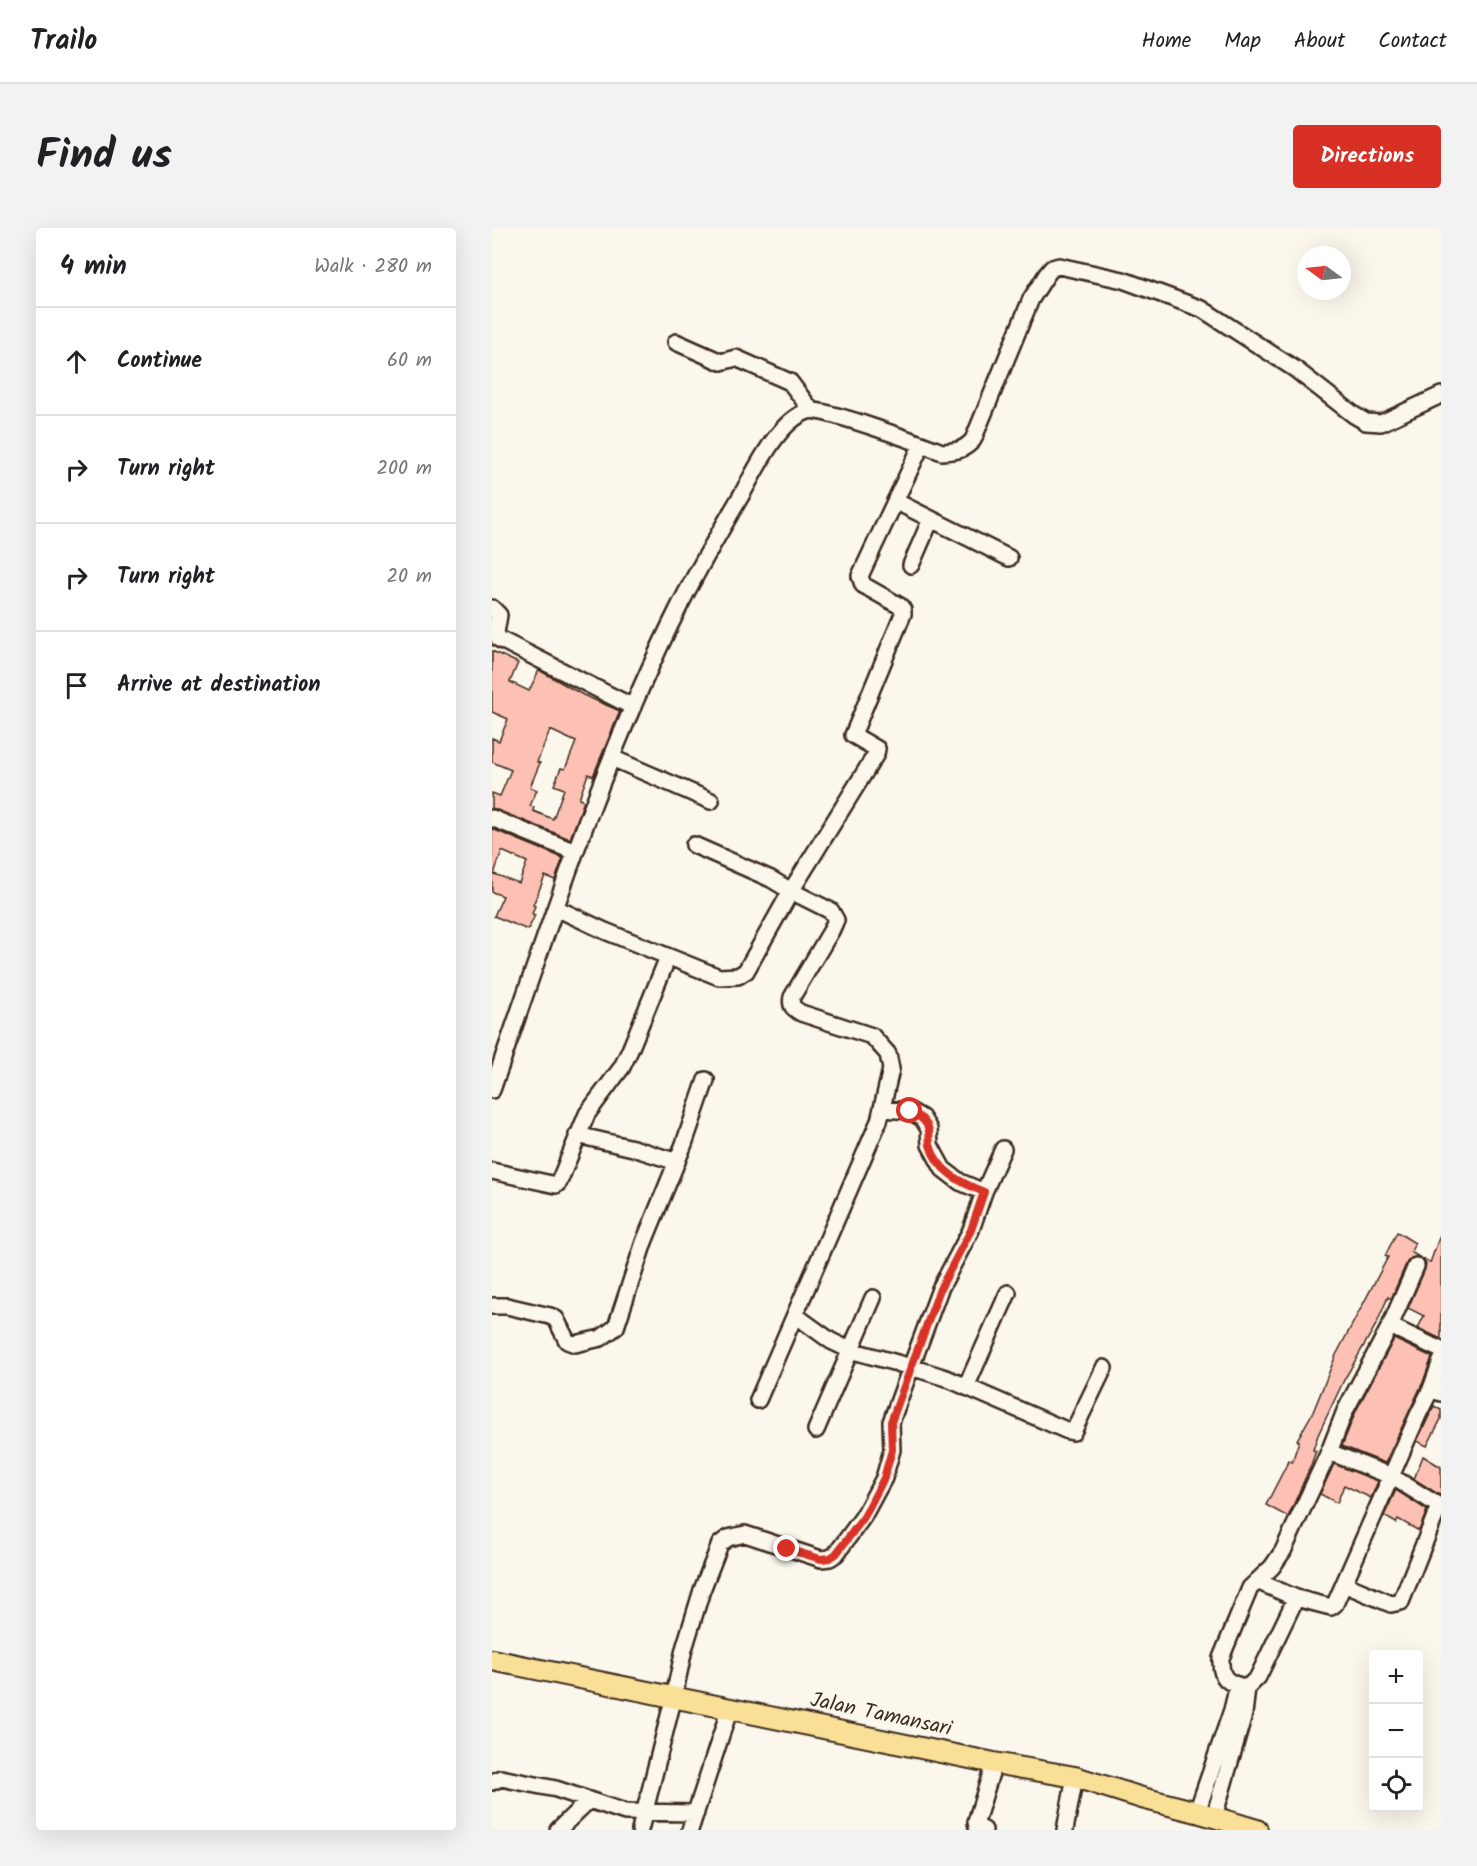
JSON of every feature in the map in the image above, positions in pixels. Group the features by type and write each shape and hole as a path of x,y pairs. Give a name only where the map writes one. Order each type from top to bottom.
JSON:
{"main road":[{"name":"Jalan Tamansari","path":"492,1660 994,1763 1074,1777 1257,1830"}],"street":[{"path":"492,1090 575,852 633,707 676,613 705,558 774,440 796,416 811,410 843,418 942,452 959,451 973,440 1030,299 1052,268 1059,266 1124,280 1202,309 1295,369 1366,422 1381,423 1441,395"},
{"path":"676,342 716,360 725,362 736,358 784,378 795,386 811,410"},
{"path":"556,908 719,977 738,976 749,966 791,891 877,750 853,735 903,610 900,606 863,585 860,576 922,444"},
{"path":"895,501 1008,558"},
{"path":"911,565 931,519"},
{"path":"492,608 499,615 496,633 499,639 633,707"},
{"path":"612,758 711,801"},
{"path":"492,818 575,852"},
{"path":"694,846 771,879 831,911 836,920 792,996 790,1004 801,1014 872,1036 888,1054 891,1069 884,1109 758,1400"},
{"path":"492,1170 556,1185 559,1182 587,1114 622,1067 669,957"},
{"path":"492,1306 507,1305 550,1316 556,1319 567,1341 575,1344 601,1338 616,1327 644,1242 706,1080"},
{"path":"884,1109 910,1111 922,1118 929,1129 930,1145 943,1169 960,1182 984,1192"},
{"path":"577,1135 633,1148 676,1162"},
{"path":"640,1830 684,1649 702,1590 720,1544 728,1538 745,1534 821,1559 830,1558 836,1554 864,1517 884,1478 892,1450 891,1422 940,1289 971,1230 984,1192 1003,1149"},
{"path":"1296,1598 1258,1677 1243,1686 1225,1680 1220,1669 1221,1658 1250,1588 1272,1567 1283,1551 1346,1411 1390,1326 1416,1266"},
{"path":"966,1387 1008,1293"},
{"path":"816,1430 873,1298"},
{"path":"795,1315 831,1341 850,1350 946,1378 1073,1432 1104,1368"},
{"path":"1390,1326 1441,1350"},
{"path":"1257,1581 1296,1598 1331,1607 1335,1604 1391,1476 1436,1391 1441,1361"},
{"path":"1329,1452 1391,1476 1440,1506 1401,1602 1391,1604 1344,1584"},
{"path":"1206,1814 1244,1714 1243,1686"},
{"path":"690,1830 730,1708"},
{"path":"984,1830 977,1827 976,1822 994,1763"},
{"path":"1065,1830 1074,1777"},
{"path":"492,1782 501,1778 556,1789 625,1812 696,1813"},
{"path":"558,1830 589,1800"}],"building":[{"path":"492,651 518,663 510,682 529,691 539,670 583,695 620,711 593,776 588,774 579,799 584,801 570,839 492,808 492,793 500,796 511,770 492,762 492,738 499,741 508,719 492,712","holes":["550,730 576,742 565,769 561,768 554,785 564,789 553,819 533,811 534,807 530,806 537,790 530,787"]},
{"path":"492,829 563,858 555,880 545,876 533,905 535,906 532,914 535,915 528,930 494,916 503,896 492,892","holes":["502,851 527,862 519,883 494,874"]},
{"path":"1397,1232 1415,1243 1411,1252 1419,1257 1411,1258 1407,1262 1391,1299 1388,1297 1377,1323 1344,1380 1318,1435 1311,1465 1288,1517 1266,1505 1289,1460 1292,1462 1299,1441 1297,1440 1313,1412 1336,1355 1388,1257 1385,1256"},
{"path":"1440,1235 1441,1339 1418,1328 1424,1316 1408,1308 1425,1269 1426,1264 1421,1258 1430,1263"},
{"path":"1394,1339 1432,1357 1423,1382 1385,1463 1342,1446 1356,1411"},
{"path":"1434,1406 1441,1410 1441,1419 1427,1446 1417,1441"},
{"path":"1423,1456 1441,1467 1441,1496 1414,1479"},
{"path":"1334,1464 1378,1481 1371,1498 1344,1485 1337,1503 1320,1494"},
{"path":"1396,1490 1427,1510 1419,1531 1398,1519 1396,1523 1384,1516"}],"route":[{"path":"787,1549 821,1559 830,1558 836,1554 864,1517 884,1478 892,1450 891,1422 940,1289 971,1230 984,1192 960,1182 943,1169 930,1145 929,1129 922,1118 910,1111"}]}
